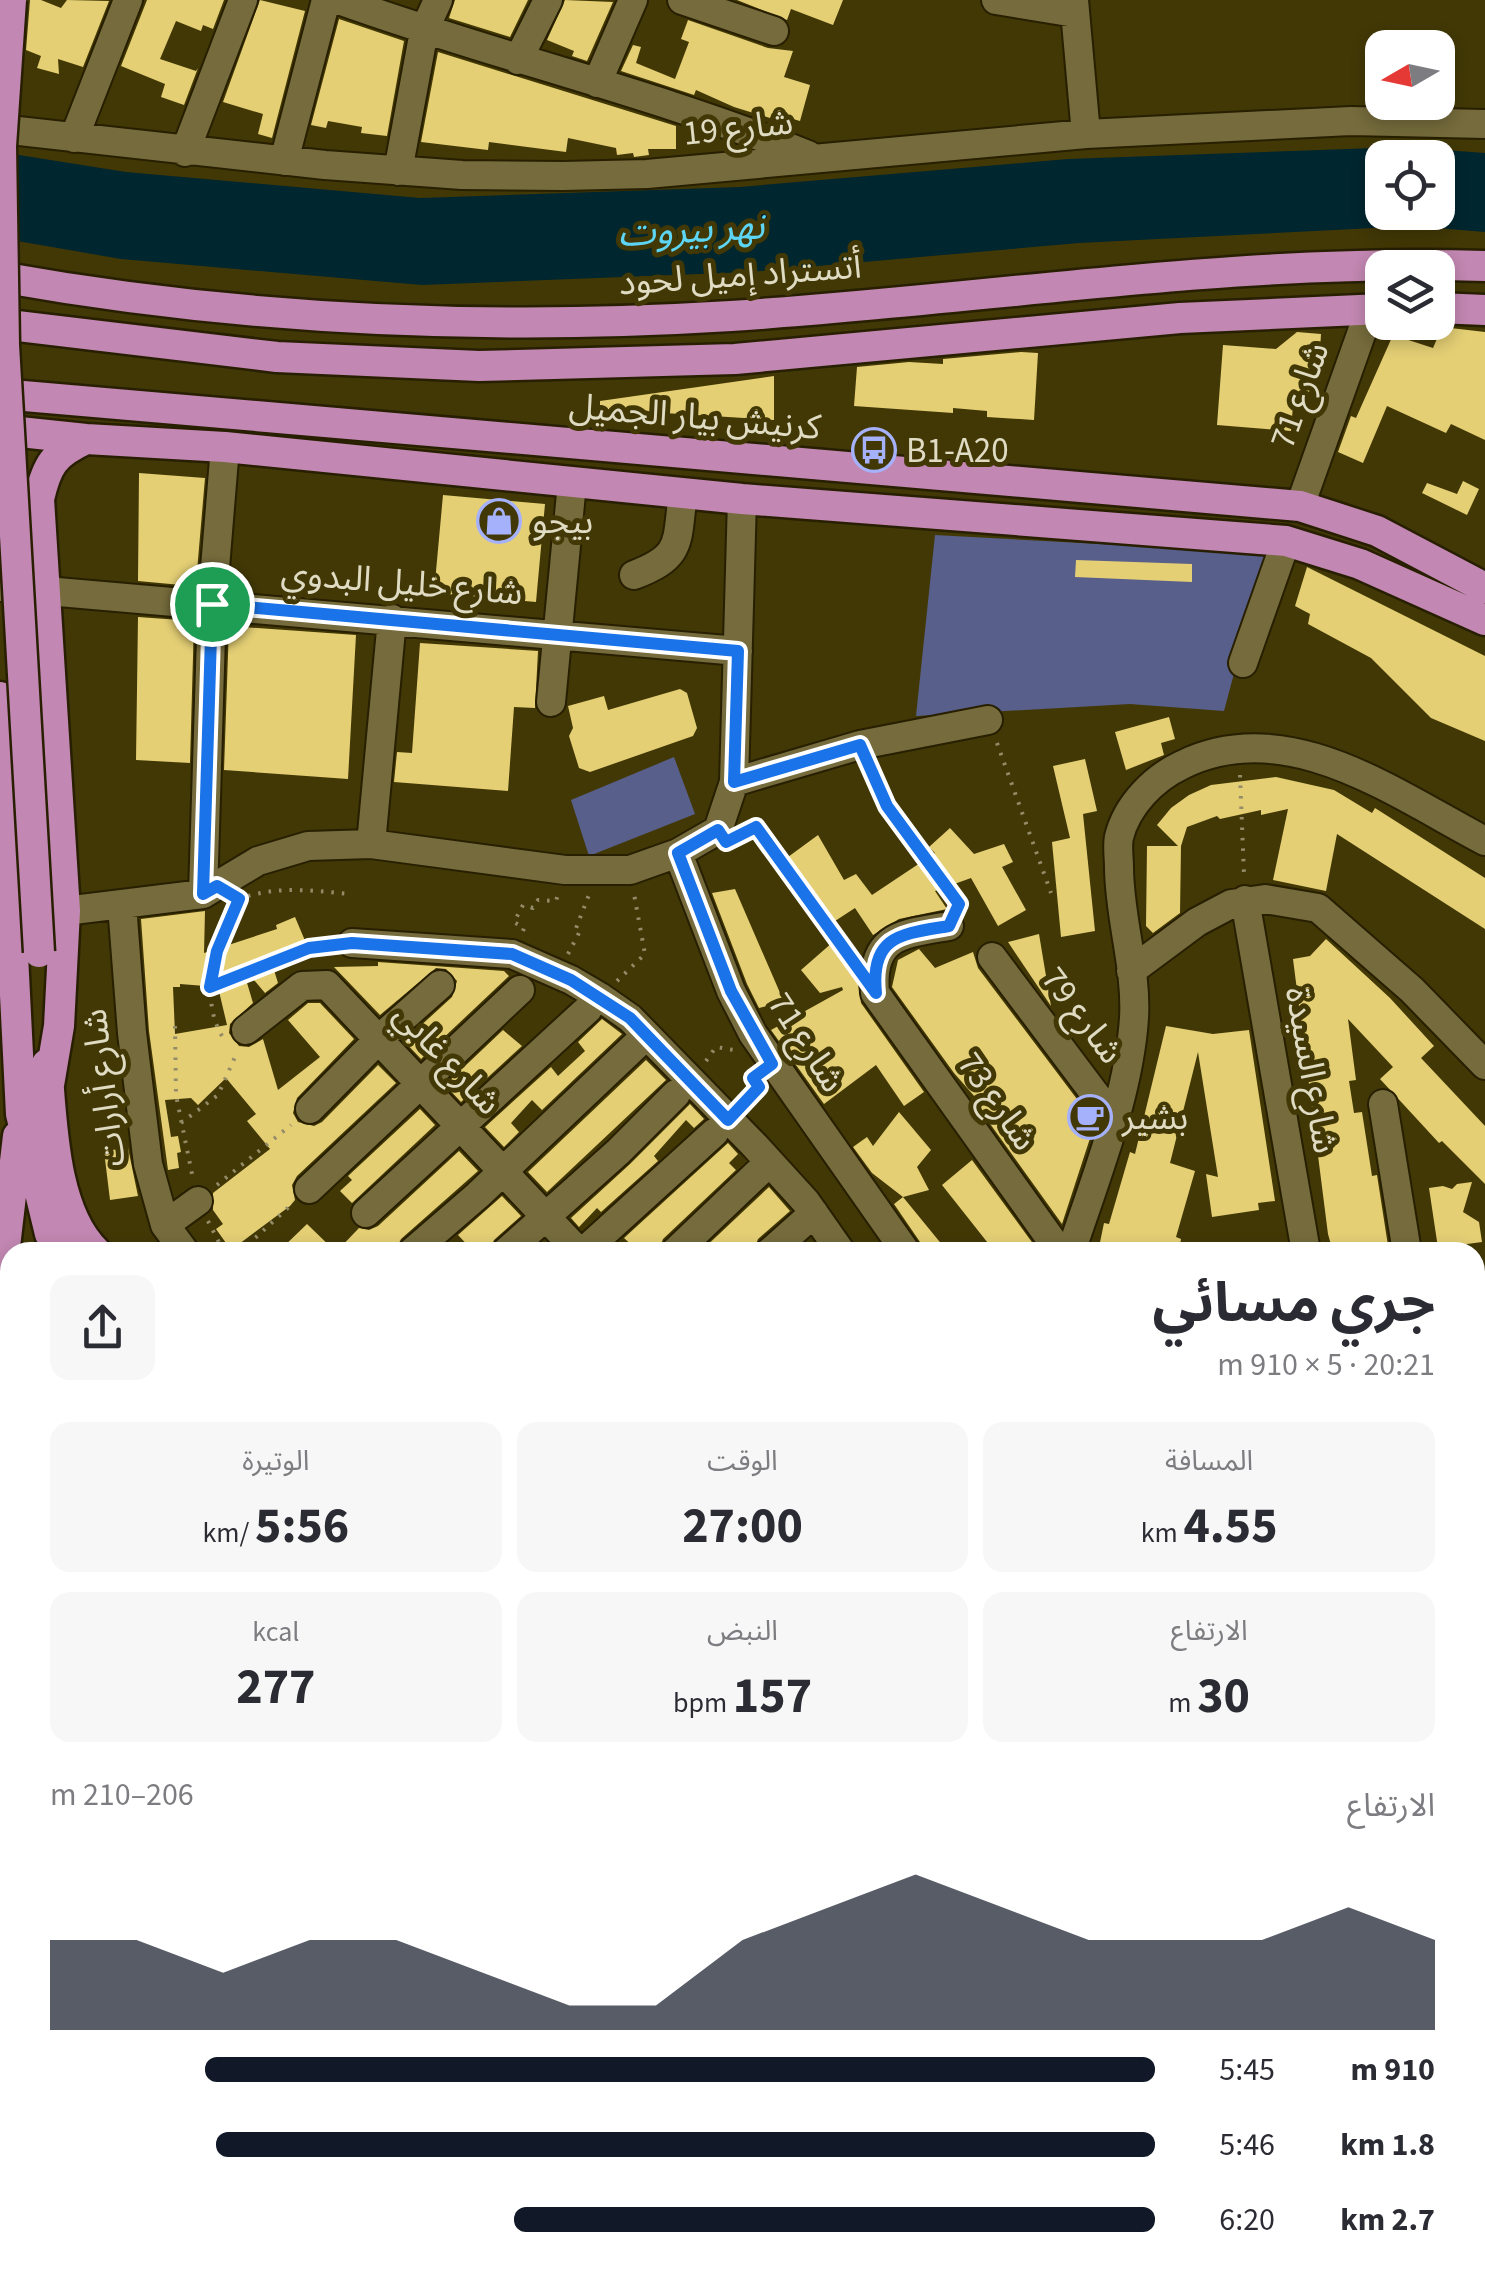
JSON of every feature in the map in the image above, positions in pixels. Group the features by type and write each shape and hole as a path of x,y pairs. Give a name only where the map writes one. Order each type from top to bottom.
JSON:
{"highway":[{"path":"6,1242 21,1114 18,1068 27,950 4,345 1,146 14,0"},
{"name":"أتستراد إميل لحود","path":"0,276 67,289 272,312 478,322 730,316 1251,270 1485,266"},
{"path":"1455,309 1485,310"},
{"path":"0,324 332,361 550,366 735,359 1180,318 1365,310"},
{"name":"كرنيش بيار الجميل","path":"0,394 1300,506 1377,531 1485,588"},
{"path":"0,430 225,447 683,494 1286,541 1360,564 1485,620"},
{"path":"49,1085 58,1026 65,912 40,499 45,472 66,448 86,439"},
{"path":"1377,531 1485,576"},
{"path":"1360,564 1485,644"},
{"path":"0,697 27,950 49,1085 52,1134 73,1242"},
{"path":"0,990 18,1068"},
{"path":"21,1114 73,1242"}],"street":[{"path":"14,0 6,72 10,110 35,135"},
{"path":"74,138 128,0"},
{"path":"185,152 244,0"},
{"path":"284,161 326,0"},
{"path":"340,0 424,31 750,132 813,157"},
{"path":"398,171 424,31 438,0"},
{"path":"518,60 548,0"},
{"path":"597,83 632,0"},
{"path":"682,0 774,31"},
{"path":"996,0 1075,6 1086,134"},
{"name":"شارع 19","path":"0,130 185,152 496,176 647,174 1086,134 1351,121 1485,124"},
{"name":"شارع 71","path":"1300,506 1365,338"},
{"path":"203,894 212,604 225,447"},
{"path":"551,702 572,484"},
{"path":"634,575 662,564 676,548 683,494"},
{"path":"65,912 203,894 258,861 308,846 371,844 565,870 630,870 678,853 718,830 734,782 742,499"},
{"path":"1244,663 1286,541"},
{"name":"شارع خليل البدوي","path":"0,587 738,651"},
{"path":"371,844 392,619"},
{"path":"734,782 860,745 988,720"},
{"path":"1074,1242 1127,1066 1134,1016 1119,889 1119,837 1136,804 1158,776 1198,757 1274,749 1350,768 1485,842"},
{"name":"شارع 71","path":"678,853 731,991 753,1034 899,1242"},
{"path":"1130,971 1216,910 1245,900 1265,899 1318,908 1412,990 1485,1065"},
{"name":"شارع السيدة","path":"1245,900 1304,1242"},
{"name":"شارع أرارات","path":"122,906 148,1164 165,1225 177,1242"},
{"path":"876,993 873,970 885,944 903,934 949,926"},
{"path":"352,943 512,954 558,974 594,1003 630,1018 683,1088 814,1213 834,1242"},
{"name":"شارع 79","path":"992,956 1113,1118"},
{"path":"310,1109 379,1038 440,984"},
{"name":"شارع غابي","path":"236,1036 302,986 327,985 571,1242"},
{"path":"309,1189 520,990"},
{"name":"شارع 73","path":"876,993 1053,1242"},
{"path":"366,1214 594,1003"},
{"path":"423,1242 636,1045"},
{"path":"517,1242 683,1088"},
{"path":"1383,1104 1406,1242"},
{"path":"592,1242 720,1126"},
{"path":"686,1242 759,1172"},
{"path":"165,1225 198,1201"},
{"path":"781,1242 814,1213"}],"path":[{"path":"988,720 1051,893"},
{"path":"860,745 887,806 959,904 949,926"},
{"path":"1239,750 1245,900"},
{"path":"718,830 726,842 756,827 876,993"},
{"path":"558,974 579,934 575,931 600,869"},
{"path":"512,954 524,928 514,922 523,905 533,908 538,900 556,901 565,870"},
{"path":"594,1003 645,954 630,870"},
{"path":"182,1123 218,1095 234,1057 236,1036 216,1025 210,987 217,951 239,899 268,890 351,894"},
{"path":"210,987 309,948 352,943"},
{"path":"175,1026 176,1096 198,1201 219,1242"},
{"path":"683,1088 716,1047 740,1050 753,1034"},
{"path":"720,1126 759,1087 753,1078 772,1064"},
{"path":"198,1201 310,1109"},
{"path":"251,1242 309,1189"}],"shaded area":[{"path":"935,535 1266,553 1224,711 1130,704 916,716"},
{"path":"674,757 695,814 589,856 571,800"}],"water":[{"name":"نهر بيروت","path":"1365,148 1365,228 1079,243 750,272 422,285 121,259 0,238 0,152 126,172 420,198 740,187 1068,159"},
{"path":"1455,151 1485,153 1485,232 1455,230"}],"building":[{"path":"30,0 61,8 67,0 109,1 83,67 58,59 59,74 37,68 41,56 26,50"},
{"path":"147,0 224,0 213,29 203,25 201,31 176,21 160,59 196,71 198,68 184,105 161,97 165,84 121,66"},
{"path":"260,0 305,11 272,138 258,134 263,114 223,102"},
{"path":"455,0 528,0 510,37 449,18"},
{"path":"565,0 613,2 587,61 547,40"},
{"path":"737,0 843,0 833,25 791,9 787,20"},
{"path":"339,19 404,41 387,136 361,133 362,127 328,121 326,128 311,125"},
{"path":"688,20 768,48 793,51 784,77 810,85 800,121 772,113 770,118 696,90 694,95 621,71 633,45 641,47 636,63 675,79 689,42 681,39"},
{"path":"438,52 676,126 676,149 648,149 649,155 634,157 633,153 617,155 616,148 568,138 566,152 489,142 488,150 421,142"},
{"path":"1455,329 1485,332 1485,440 1451,424 1446,433 1387,406 1363,463 1338,452 1351,416 1356,418 1391,340 1408,340 1433,348 1436,340 1455,340"},
{"path":"1297,332 1321,334 1318,384 1293,405 1291,431 1217,425 1223,345 1276,349"},
{"path":"1038,353 1034,420 987,417 987,411 953,408 953,413 854,406 857,367 909,362 943,364 943,359"},
{"path":"774,376 774,420 600,409 600,401"},
{"path":"139,473 205,478 196,583 192,586 138,581"},
{"path":"1463,481 1479,489 1467,515 1422,493 1427,483 1457,494"},
{"path":"443,495 545,504 536,602 434,593"},
{"path":"1076,560 1192,564 1192,582 1075,577"},
{"path":"1307,567 1485,656 1485,741 1431,718 1371,658 1308,624 1310,614 1295,606"},
{"path":"138,617 194,621 190,763 136,760"},
{"path":"229,626 356,635 348,779 224,770"},
{"path":"420,643 538,651 535,708 514,707 508,791 394,782 397,752 412,753"},
{"path":"680,689 687,693 697,728 693,736 590,772 579,768 569,736 573,728 568,706 604,696 608,710"},
{"path":"1169,717 1175,739 1161,743 1164,755 1126,770 1115,732"},
{"path":"1085,759 1097,811 1083,814 1095,931 1061,937 1052,842 1070,838 1053,766"},
{"path":"1276,777 1334,790 1372,813 1375,808 1485,878 1485,929 1337,834 1326,891 1273,880 1288,809 1261,815 1261,810 1220,819 1217,816 1187,827 1181,846 1180,913 1153,933 1146,926 1147,846 1178,846 1157,825 1171,808 1211,785"},
{"path":"950,828 974,854 1004,844 1013,862 1002,867 1026,910 998,926 971,878 935,891 947,909 899,919 873,935 855,908 832,923 788,857 818,835 844,880 856,874 872,895 935,853 929,847"},
{"path":"735,889 784,1002 759,1008 747,984 712,893"},
{"path":"205,911 204,953 277,929 276,925 295,917 306,943 270,957 278,983 265,993 242,966 253,1003 230,1024 229,1033 239,1046 249,1047 263,1039 278,1090 320,1057 288,1020 308,1003 320,1003 354,1039 297,1098 293,1113 298,1122 314,1126 322,1122 378,1065 396,1083 297,1176 292,1185 295,1200 290,1206 242,1242 225,1242 216,1229 223,1224 213,1210 213,1193 270,1149 247,1121 256,1114 226,1078 198,1105 191,1098 165,1100 171,1137 178,1136 181,1152 177,1153 179,1168 168,1170 149,1031 141,919","holes":["173,987 218,987 227,1025 175,1034"]},
{"path":"1039,934 1051,1006 1008,942"},
{"path":"1326,939 1390,998 1434,1046 1421,1058 1485,1126 1485,1184 1442,1141 1439,1143 1380,1079 1393,1067 1348,1019 1356,1080 1349,1081 1354,1113 1362,1112 1387,1242 1330,1242 1328,1234 1293,959 1310,956"},
{"path":"833,942 857,977 861,1003 924,1092 904,1106 876,1065 824,1104 771,1030 843,990 842,987 820,993 801,970"},
{"path":"919,949 935,968 973,952 978,968 1095,1123 1062,1224 973,1100 975,1097 892,987 898,960"},
{"path":"378,962 504,971 509,976 421,1059 404,1041 452,997 457,981 446,969 436,968 380,1015 334,967 378,966"},
{"path":"602,1019 622,1034 542,1110 532,1100 511,1123 519,1132 504,1147 485,1127 551,1067 558,1076 585,1051 578,1042"},
{"path":"1166,1026 1213,1034 1249,1030 1275,1201 1258,1203 1259,1210 1212,1217 1206,1174 1218,1177 1198,1052 1170,1163 1195,1171 1176,1237 1181,1242 1100,1242 1130,1152 1135,1154"},
{"path":"503,1030 522,1046 461,1102 445,1085"},
{"path":"646,1060 666,1080 547,1192 528,1172"},
{"path":"690,1104 704,1119 694,1128 686,1120 654,1156 658,1161 601,1212 597,1208 579,1227 571,1218"},
{"path":"420,1109 435,1125 352,1203 340,1191 352,1180 348,1176"},
{"path":"899,1112 931,1150 917,1167 929,1190 903,1197 872,1173 853,1147 867,1137 873,1146"},
{"path":"728,1143 738,1154 729,1163 736,1170 662,1242 628,1242 624,1238"},
{"path":"128,1148 138,1196 110,1200 104,1151"},
{"path":"459,1151 478,1171 400,1242 346,1242 359,1228 369,1230"},
{"path":"972,1160 1032,1242 987,1242 942,1185"},
{"path":"1472,1182 1463,1212 1479,1222 1482,1242 1437,1242 1429,1188 1452,1189 1457,1184"},
{"path":"769,1187 790,1211 757,1242 711,1242"},
{"path":"502,1196 521,1216 493,1242 465,1242 458,1235"},
{"path":"903,1197 940,1242 920,1242 894,1204"},
{"path":"307,1224 326,1242 288,1242"}],"place":[{"name":"B1-A20","path":"874,450"},
{"name":"بيجو","path":"499,521"},
{"name":"بشير","path":"1090,1117"}],"route":[{"path":"212,604 738,651 734,782 860,745 887,806 959,904 949,926 903,934 885,944 873,970 876,993 756,827 726,842 718,830 678,853 731,991 772,1064 753,1078 759,1087 728,1120 630,1018 571,980 512,954 352,943 309,948 210,987 217,951 239,899 217,886 203,894 212,604"}]}
